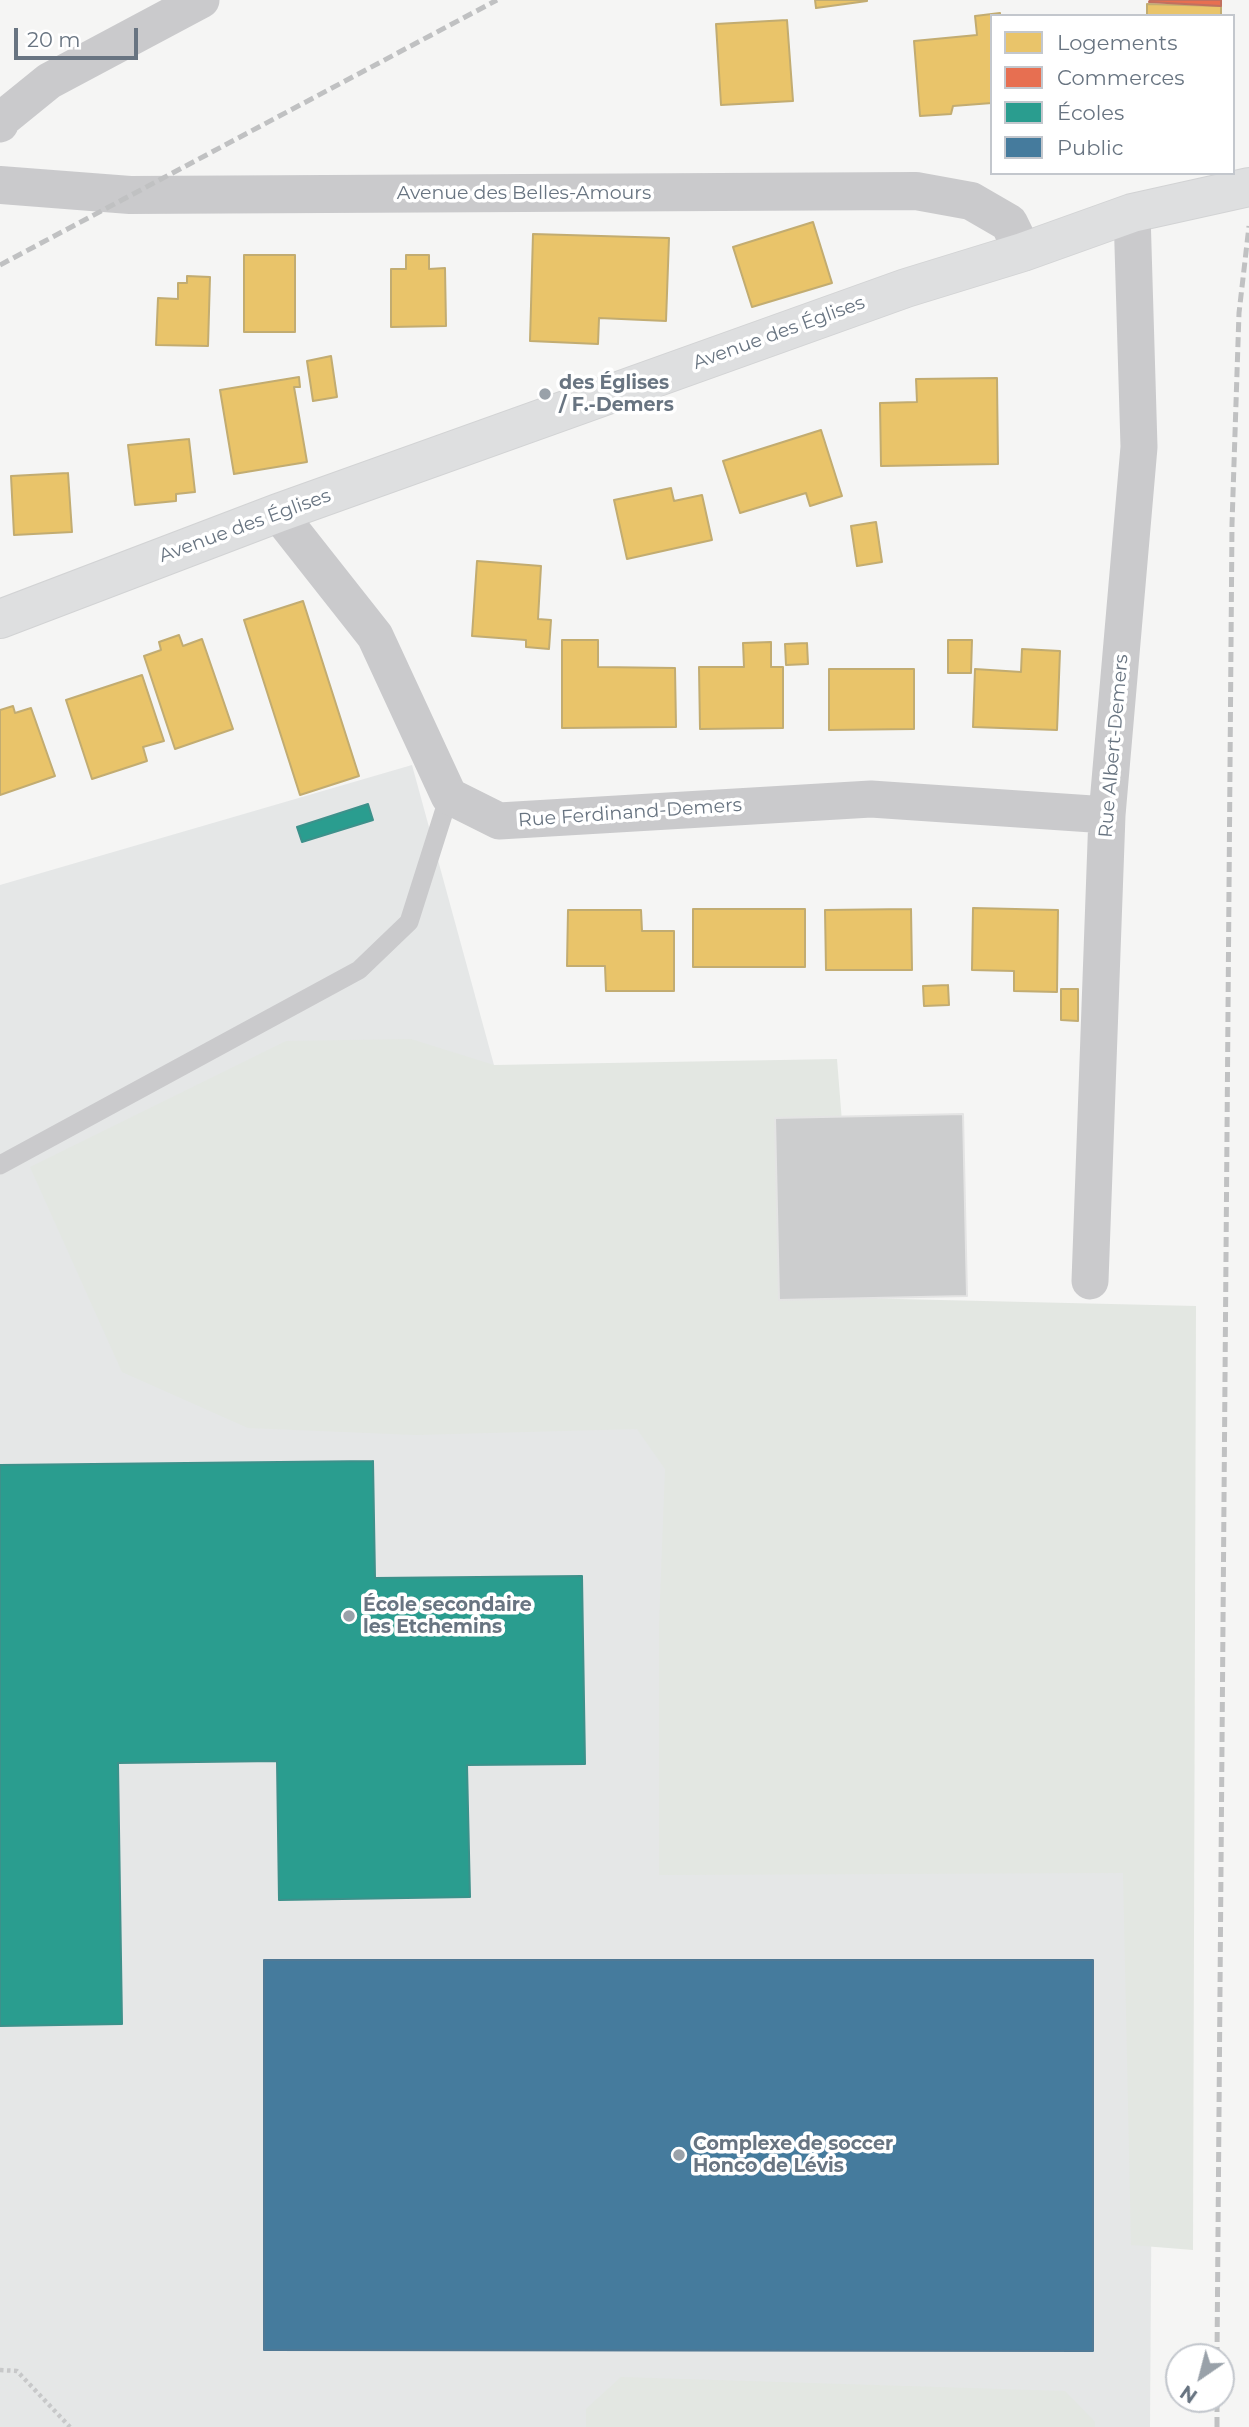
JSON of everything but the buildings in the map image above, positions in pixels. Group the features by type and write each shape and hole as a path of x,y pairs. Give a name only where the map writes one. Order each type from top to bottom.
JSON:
{"main road":[{"name":"Avenue des Églises","path":"0,619 278,513 906,288 1023,252 1132,213 1249,187"}],"street":[{"path":"0,124 1,120 49,80 201,0"},
{"name":"Avenue des Belles-Amours","path":"0,185 130,195 916,191 971,201 1009,223 1023,252"},
{"name":"Rue Albert-Demers","path":"1090,1281 1107,815 1139,447 1132,213"},
{"path":"278,513 375,636 449,796"},
{"name":"Rue Ferdinand-Demers","path":"449,796 499,821 871,799 1107,815"}],"lane":[{"path":"0,1165 359,970 409,922 449,796"}],"path":[{"path":"0,2370 17,2371 70,2427"}],"shaded area":[{"name":"École secondaire les Etchemins","path":"412,765 494,1065 703,1395 1154,1836 1150,2427 0,2427 0,885"},
{"path":"411,1039 494,1065 837,1059 856,1298 1196,1306 1193,2250 1131,2245 1123,1873 659,1875 659,1625 665,1469 637,1429 415,1435 248,1428 122,1372 30,1167 286,1041"},
{"path":"621,2377 1065,2391 1095,2422 1095,2427 586,2427 586,2409"}],"railway":[{"path":"0,265 497,0"},
{"path":"1217,2343 1232,524 1239,313 1249,226"},
{"path":"1217,2413 1217,2427"}],"place":[{"name":"des Églises / F.-Demers","path":"545,394"},
{"name":"École secondaire les Etchemins","path":"349,1616"},
{"name":"Complexe de soccer Honco de Lévis","path":"679,2155"}]}
